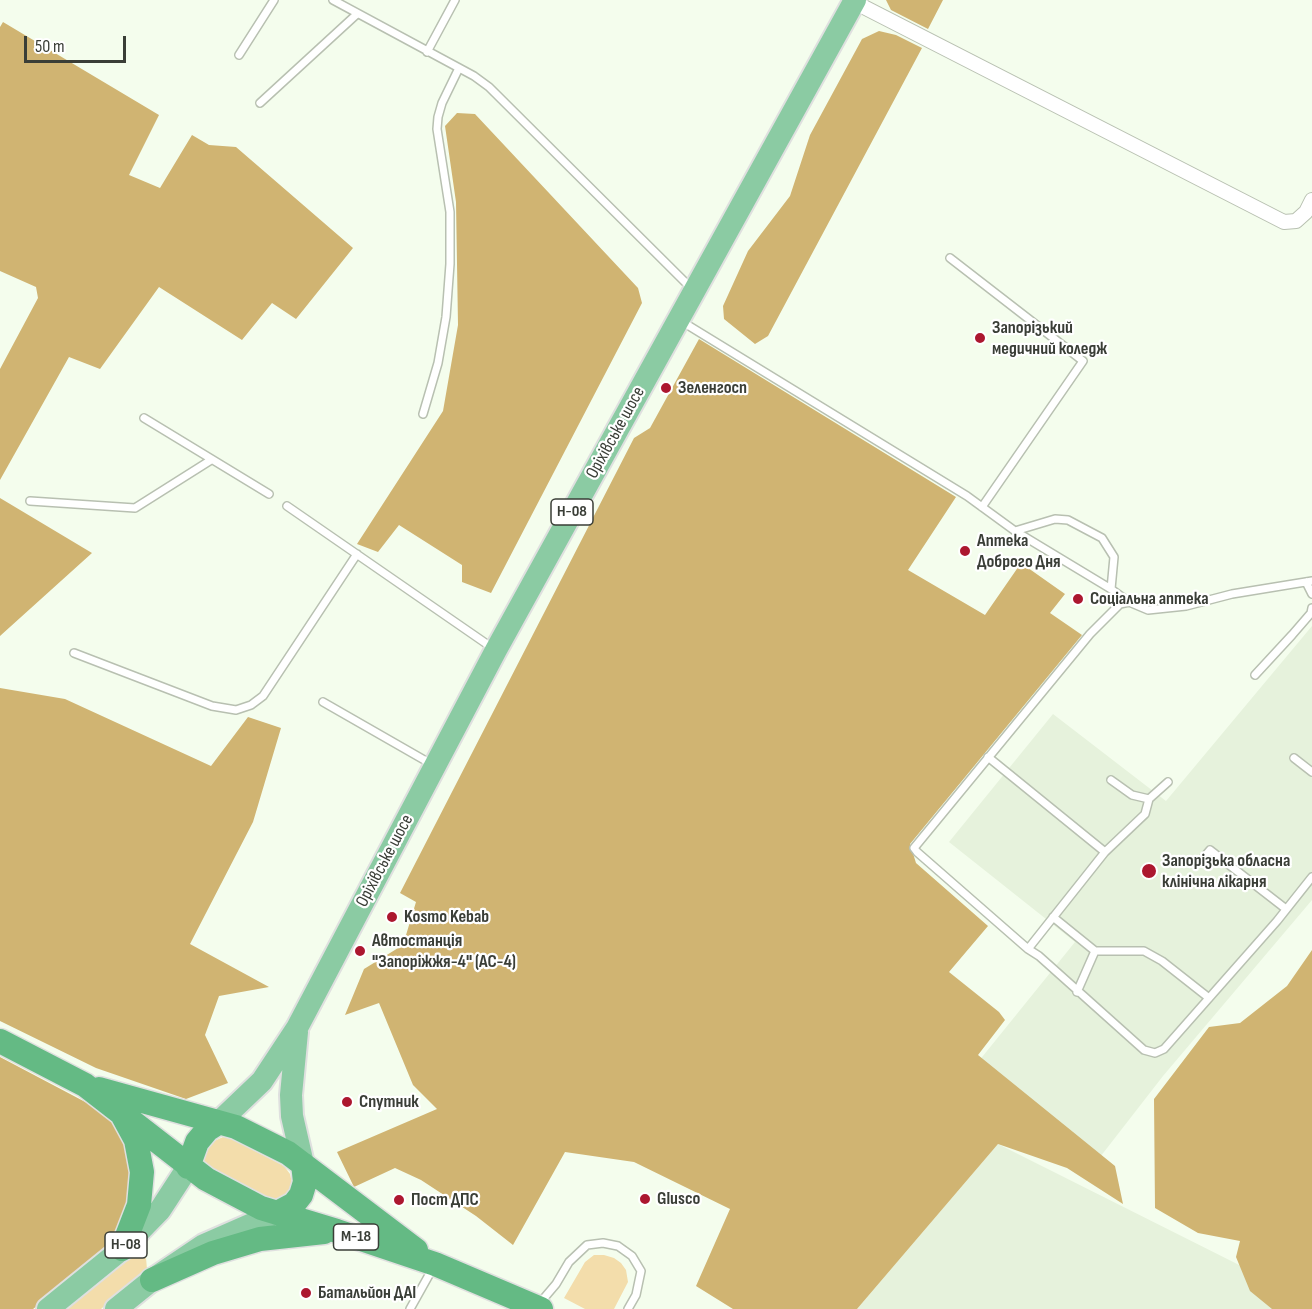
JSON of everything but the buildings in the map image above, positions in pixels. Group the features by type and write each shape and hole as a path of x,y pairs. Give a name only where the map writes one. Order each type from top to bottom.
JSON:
{"highway":[{"name":"М-18","path":"0,1041 85,1085 206,1179 261,1209 337,1231 435,1264 539,1308"},
{"name":"М-18","path":"85,1085 236,1127 288,1153 435,1264"},
{"path":"120,1111 136,1140 142,1172 139,1205 122,1249"},
{"name":"Н-08","path":"189,1167 197,1142 207,1130 218,1123"},
{"name":"Н-08","path":"277,1213 294,1204 301,1195 305,1182 303,1164"},
{"path":"152,1281 213,1252 260,1239 337,1231"}],"main road":[{"name":"Оріхівське шосе","path":"218,1123 262,1081 297,1028 496,650 854,1"},
{"name":"Оріхівське шосе","path":"297,1028 291,1095 292,1116 303,1164"},
{"name":"Н-08","path":"48,1309 122,1249 160,1210 189,1167"},
{"name":"Н-08","path":"116,1309 204,1245 277,1213"}],"street":[{"path":"854,1 1284,222 1296,221 1306,212 1312,200"}],"lane":[{"path":"239,55 274,0"},
{"path":"333,0 474,76 489,87 694,291"},
{"path":"427,52 455,0"},
{"path":"260,103 357,14"},
{"path":"423,414 438,363 446,317 450,264 450,212 437,129 438,117 442,103 459,68"},
{"path":"950,258 1083,361 982,507"},
{"path":"678,320 852,425 1016,531 1111,589 1129,603 1148,610 1186,606 1232,594 1309,581 1312,594"},
{"path":"144,418 269,494"},
{"path":"30,501 135,508 211,460"},
{"path":"287,506 496,650"},
{"path":"1016,531 1055,519 1068,520 1102,538 1113,557 1111,589"},
{"path":"74,652 212,706 236,710 251,705 263,696 357,554"},
{"path":"1129,603 1120,604 1090,634 914,848 1144,1050 1155,1053 1164,1049 1312,878"},
{"path":"1255,675 1311,613 1312,608"},
{"path":"323,702 435,766"},
{"path":"988,758 1105,852"},
{"path":"1294,758 1312,772"},
{"path":"1111,780 1132,795 1149,799"},
{"path":"1028,949 1105,852 1145,814 1149,799 1168,782"},
{"path":"1200,862 1210,850 1286,909"},
{"path":"1053,917 1095,951 1144,951 1162,961 1209,998"},
{"path":"1077,992 1095,951"},
{"path":"539,1308 569,1262 587,1245 603,1243 618,1246 632,1256 641,1271 636,1295 628,1309"},
{"path":"410,1309 435,1264"}],"shaded area":[{"path":"886,0 943,0 928,29 891,10"},
{"path":"3,22 159,115 129,175 160,188 192,135 209,145 236,147 353,248 296,319 272,303 242,340 159,287 100,369 69,357 0,480 0,369 38,298 36,287 0,271 0,27"},
{"path":"879,31 896,35 922,48 768,336 755,344 724,319 723,306 748,251 790,196 810,135 862,39"},
{"path":"457,113 475,114 638,288 642,303 491,593 462,582 462,565 399,525 378,552 357,544 443,411 458,325 456,202 445,126"},
{"path":"699,339 956,497 908,570 985,615 1021,563 1065,594 1050,613 1082,635 910,844 916,863 988,926 949,972 999,1012 1005,1020 978,1055 1115,1166 1123,1204 1067,1168 998,1144 857,1309 733,1309 696,1286 730,1209 634,1162 565,1152 513,1245 476,1216 421,1180 395,1168 354,1187 337,1152 437,1109 413,1085 379,1003 345,1015 364,969 403,945 416,902 400,893 634,438 650,428"},
{"path":"0,498 92,553 0,636"},
{"name":"Запорізька обласна клінічна лікарня","path":"1312,626 1312,900 1163,1076 1090,1170 970,1072 1075,942 949,842 1053,714 1166,801"},
{"path":"0,688 65,699 211,766 248,717 281,728 253,822 190,944 269,987 219,996 205,1035 228,1083 186,1099 96,1068 0,1021"},
{"path":"1312,950 1312,1309 1272,1309 1250,1291 1236,1257 1240,1241 1198,1233 1155,1208 1154,1099 1209,1027 1240,1023 1287,986"},
{"path":"0,1057 108,1114 130,1145 138,1176 110,1250 33,1309 0,1309"},
{"path":"223,1137 230,1138 284,1166 290,1174 292,1183 290,1192 284,1200 266,1204 204,1163 203,1156 210,1143"},
{"path":"998,1144 1303,1297 1312,1309 857,1309"},
{"path":"134,1255 146,1258 147,1269 101,1309 65,1309"},
{"path":"594,1255 614,1258 626,1270 628,1282 614,1309 585,1309 564,1298 585,1262"}],"place":[{"name":"Запорізький медичний коледж","path":"980,338"},
{"name":"Зеленгосп","path":"666,388"},
{"name":"Аптека Доброго Дня","path":"965,551"},
{"name":"Соціальна аптека","path":"1078,599"},
{"name":"Запорізька обласна клінічна лікарня","path":"1149,871"},
{"name":"Kosmo Kebab","path":"392,917"},
{"name":"Автостанція \"Запоріжжя-4\" (АС-4)","path":"360,951"},
{"name":"Спутник","path":"347,1102"},
{"name":"Glusco","path":"645,1199"},
{"name":"Пост ДПС","path":"399,1200"},
{"name":"Батальйон ДАI","path":"306,1293"}]}
